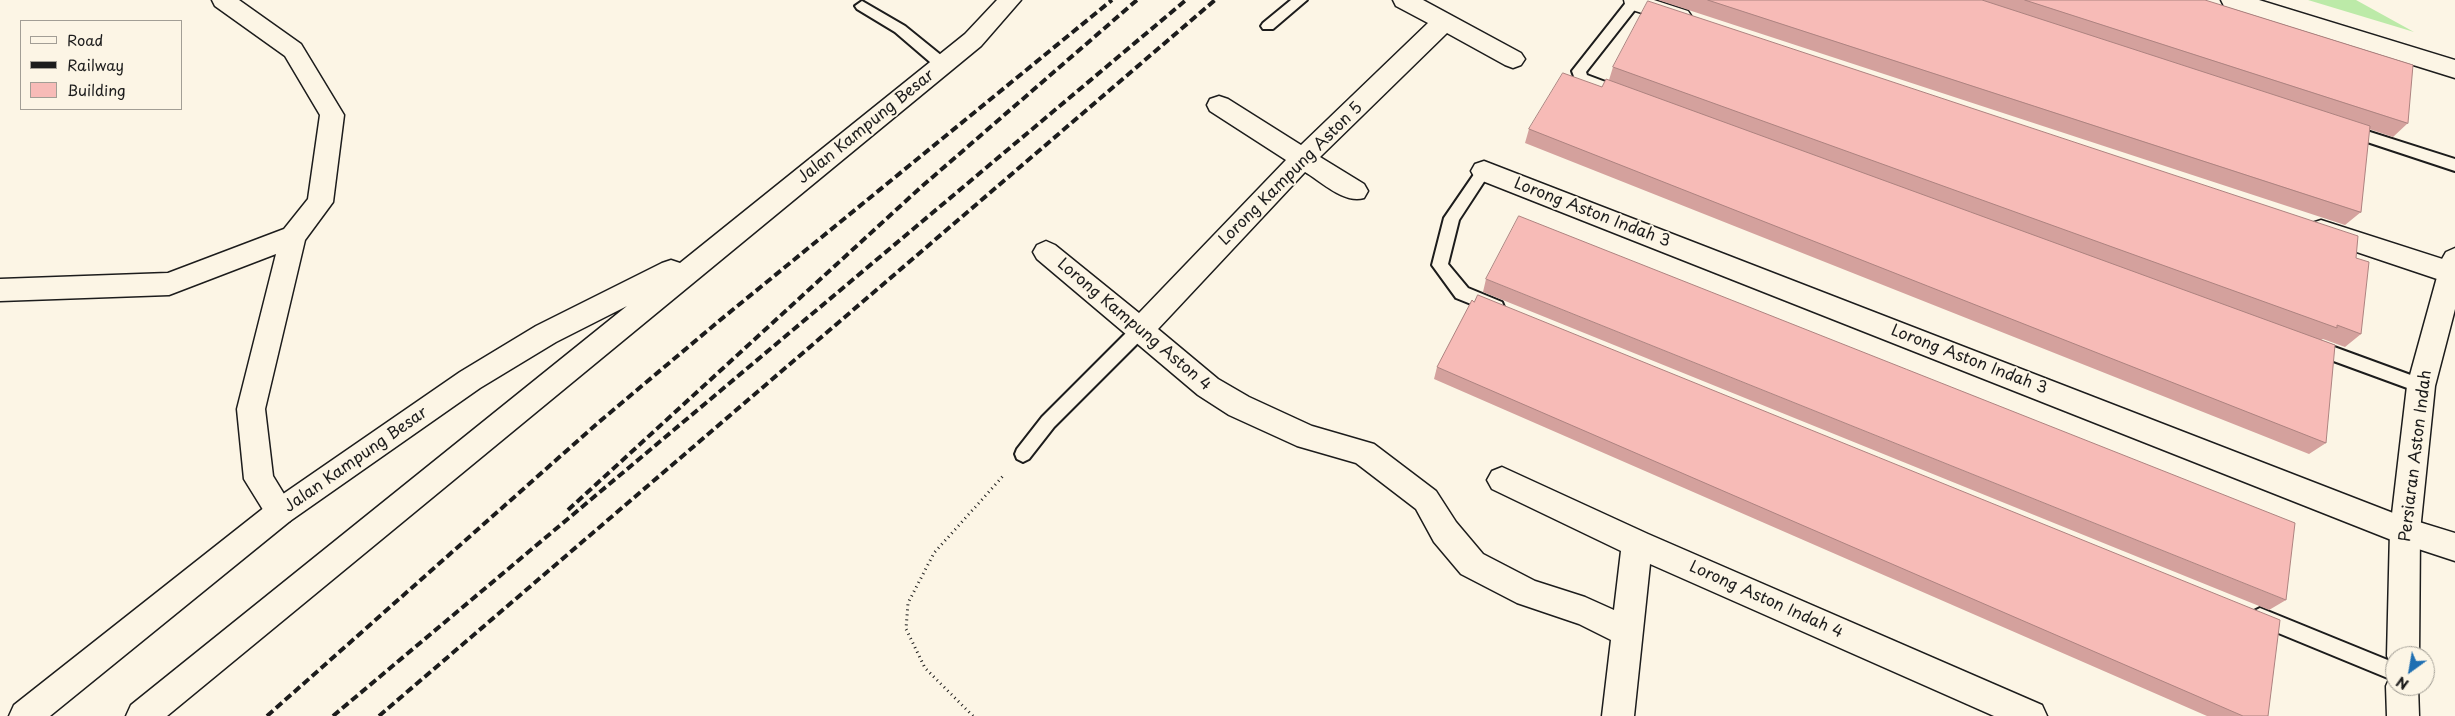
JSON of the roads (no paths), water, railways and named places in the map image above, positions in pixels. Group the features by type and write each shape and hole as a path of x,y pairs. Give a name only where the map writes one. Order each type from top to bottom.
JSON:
{"street":[{"path":"223,0 293,50 332,115 320,202 293,236 251,409 258,478 280,512"},
{"name":"Jalan Kampung Besar","path":"142,716 973,40 1010,0"},
{"path":"1404,0 1513,59"},
{"path":"2232,0 2455,69"},
{"path":"1634,2 1700,24"},
{"name":"Lorong Kampung Aston 5","path":"1141,329 1302,159 1444,22"},
{"path":"1219,105 1356,192"},
{"name":"Lorong Aston Indah 3","path":"1484,171 2405,531 2455,546"},
{"path":"2301,223 2454,269"},
{"path":"0,290 169,284 293,236"},
{"name":"Jalan Kampung Besar","path":"25,716 280,512 470,380 546,334 717,248"},
{"name":"Lorong Kampung Aston 4","path":"1046,252 1141,329 1208,388 1239,406 1307,437 1364,453 1426,500 1445,532 1472,564 1528,593 1585,612 1628,632"},
{"name":"Persiaran Aston Indah","path":"2403,646 2405,531 2421,386 2454,269"},
{"name":"Lorong Aston Indah 4","path":"1502,480 1637,544 2031,716"},
{"path":"1618,716 1637,544"},
{"path":"2402,696 2403,716"}],"lane":[{"path":"1268,26 1300,0"},
{"path":"1634,2 1579,71 1581,78 1637,99"},
{"path":"862,6 900,29 942,64"},
{"path":"2333,125 2455,165"},
{"path":"1484,171 1452,218 1440,265 1462,293 1508,312"},
{"path":"1022,454 1048,422 1141,329"},
{"path":"2300,341 2421,386"},
{"path":"2247,612 2385,668"}],"railway":[{"path":"267,716 599,422 719,321 1112,0"},
{"path":"568,510 920,188 1137,0"},
{"path":"333,716 1186,0"},
{"path":"379,716 1215,0"}]}
